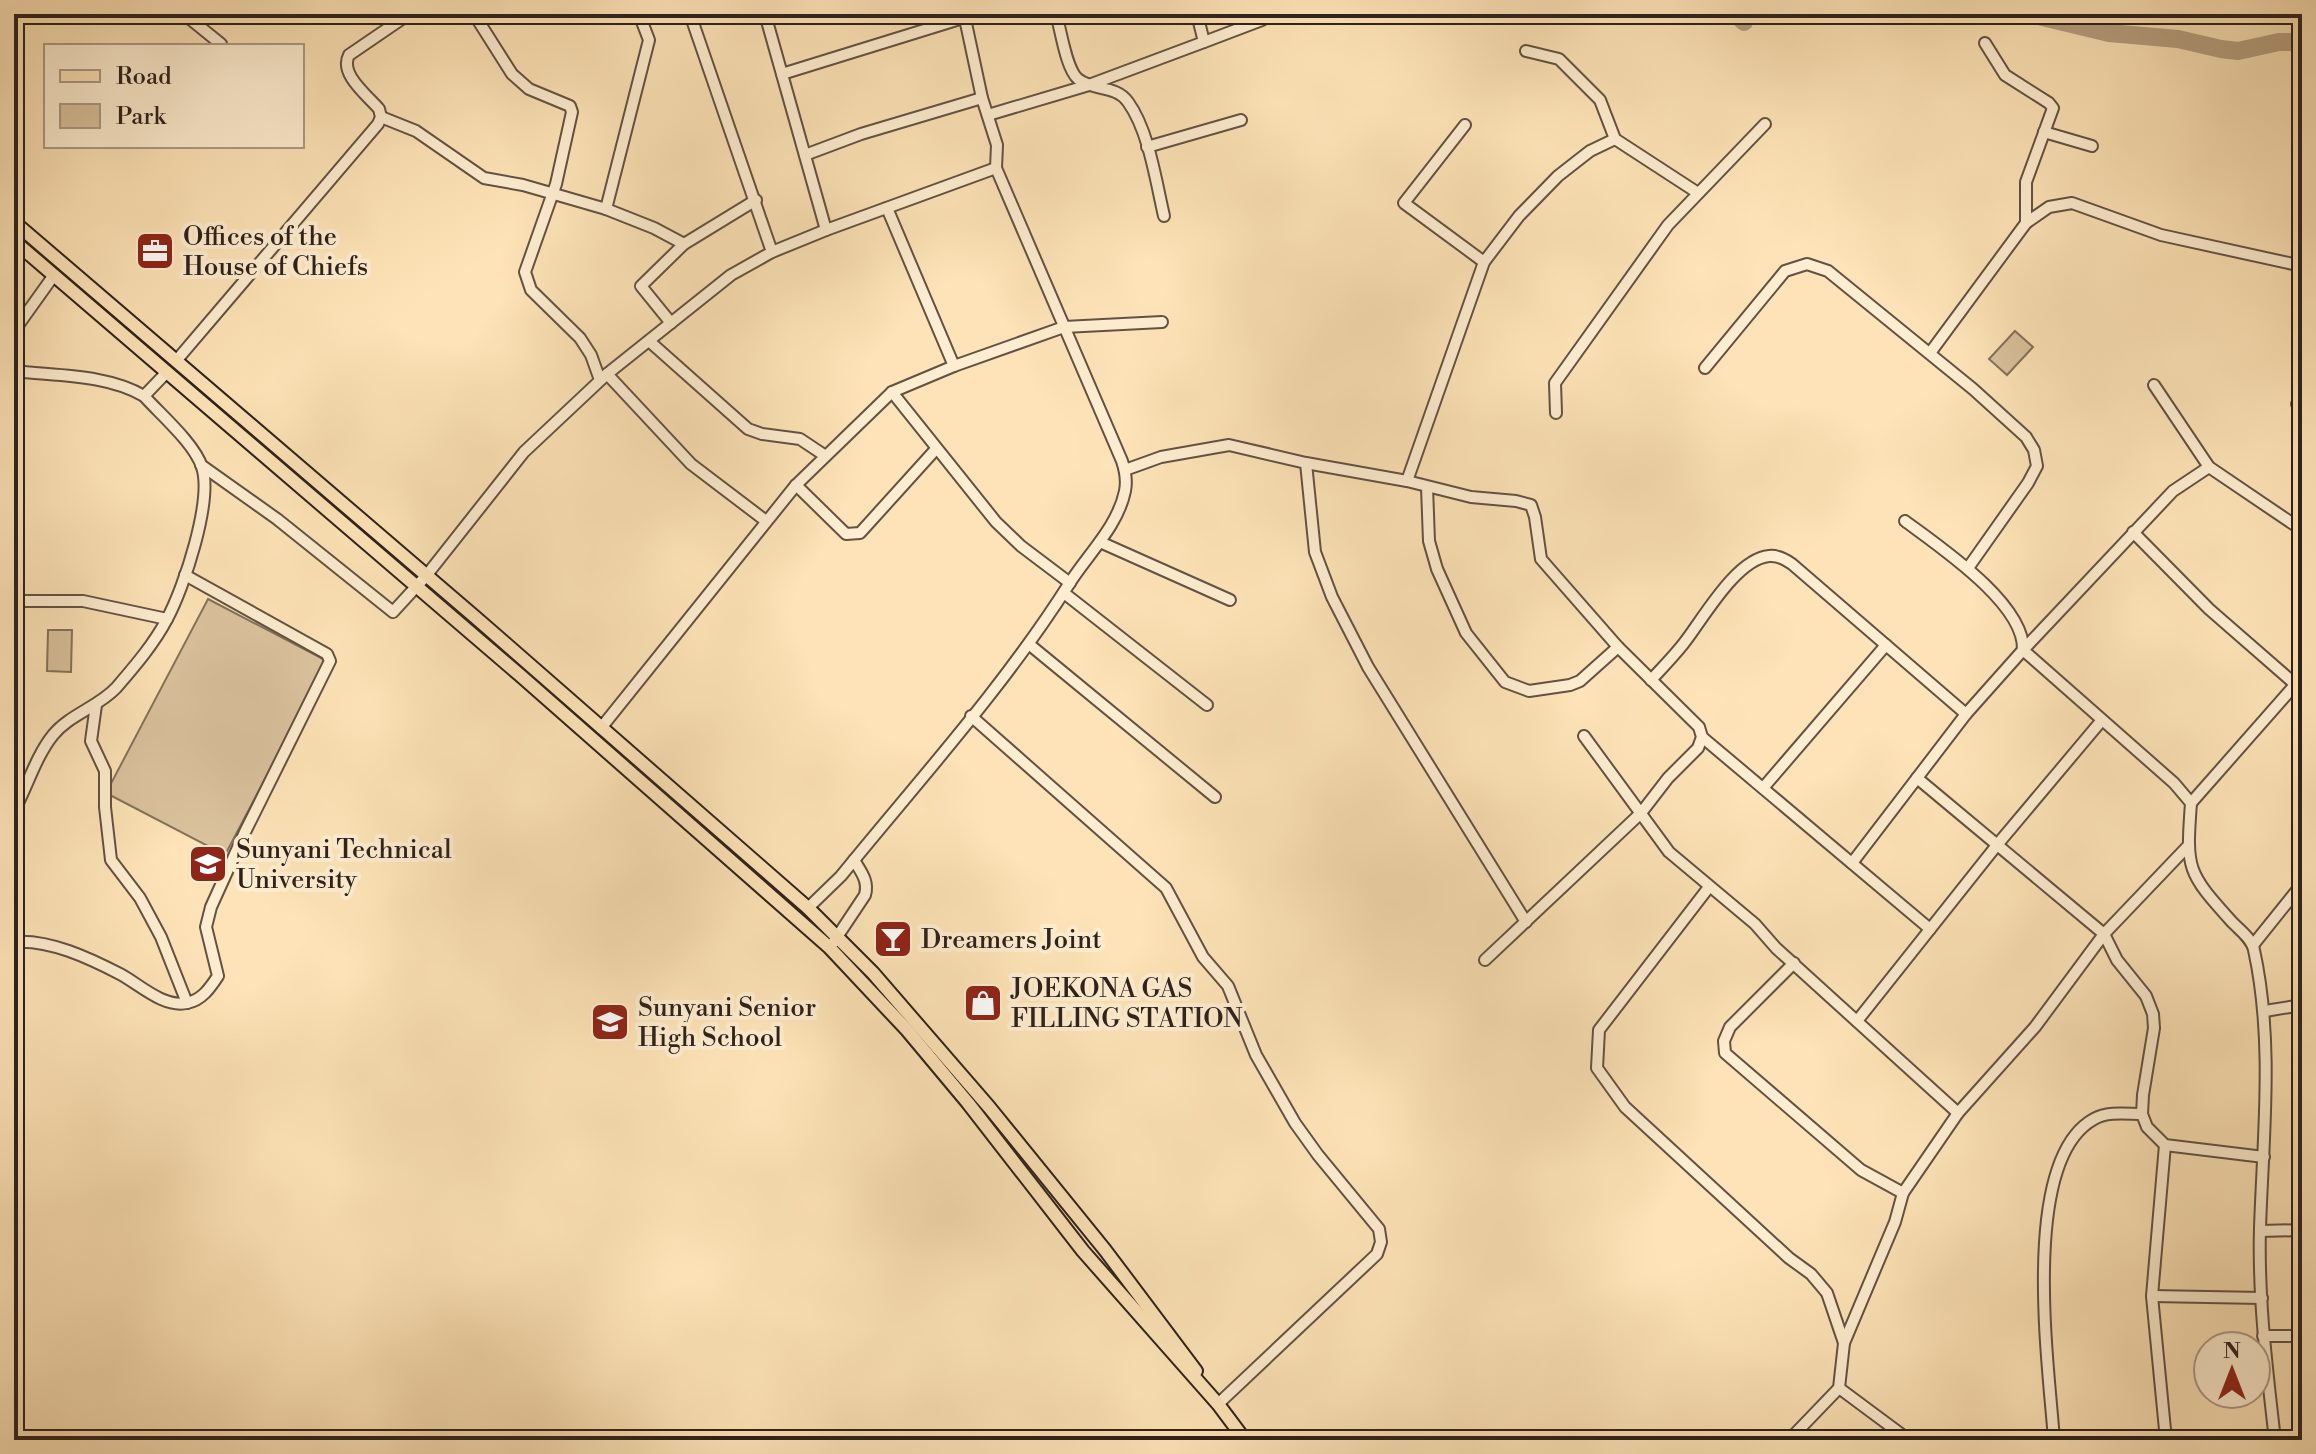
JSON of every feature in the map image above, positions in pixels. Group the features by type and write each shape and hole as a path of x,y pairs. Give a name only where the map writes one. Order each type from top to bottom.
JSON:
{"main road":[{"path":"14,222 808,908 833,942"},
{"path":"14,241 833,942 945,1055 1049,1180 1173,1339 1245,1440"}],"street":[{"path":"184,14 221,44"},
{"path":"176,361 378,124 381,117 379,109 346,71 346,62 349,55 409,14"},
{"path":"474,14 512,74 529,89 570,106 572,112 553,193 525,272 531,290 580,338 604,377 691,464 766,521"},
{"path":"606,209 649,40 639,14"},
{"path":"690,14 772,252"},
{"path":"765,14 826,230"},
{"path":"1056,14 1076,78 1089,85 1113,90 1128,101 1147,147 1164,216"},
{"path":"1197,14 1204,42"},
{"path":"988,115 1089,85 1271,14"},
{"path":"782,74 968,15 982,98 999,154 996,168 1125,470 1125,492 1100,542 1030,645 854,860 808,908"},
{"path":"1985,43 2005,75 2053,108 2026,182 2026,223"},
{"path":"1526,51 1559,59 1600,100 1615,139 1698,193"},
{"path":"805,155 861,134 982,98"},
{"path":"381,117 416,131 484,178 553,193 606,209 684,244"},
{"path":"1147,147 1241,120"},
{"path":"1556,413 1555,383 1668,225 1765,124"},
{"path":"1465,125 1404,203 1484,262"},
{"path":"2044,132 2092,146"},
{"path":"1407,481 1484,262 1519,216 1558,176 1590,151 1615,139"},
{"path":"201,465 277,519 393,612 426,576 524,452 604,377 731,275 772,252 826,230 996,168"},
{"path":"671,323 641,286 684,244 756,200"},
{"path":"1930,353 2026,223 2049,207 2072,203 2161,235 2302,266"},
{"path":"887,208 954,366"},
{"path":"1705,368 1785,271 1807,264 1828,271 1930,353 2026,437 2037,458 2037,466 2028,483 1968,568"},
{"path":"14,331 54,275"},
{"path":"601,728 796,485 892,392 954,366 1064,327 1162,322"},
{"path":"649,341 748,429 800,439 824,455"},
{"path":"14,371 110,382 144,396 195,453 205,482 204,500 185,575 155,640 114,689 55,732 14,811"},
{"path":"144,396 167,372"},
{"path":"2154,385 2209,467 2302,530"},
{"path":"892,392 996,522 1067,588 1207,705"},
{"path":"1125,470 1161,457 1229,445 1471,497 1531,505 1541,559 1618,647 1699,727 1702,737 1930,929"},
{"path":"796,485 846,534 853,535 860,533 936,449"},
{"path":"1306,463 1315,552 1332,597 1368,667 1526,922"},
{"path":"1852,863 1966,714 2023,650 2173,491 2209,467"},
{"path":"1427,487 1429,541 1437,569 1466,633 1505,682 1529,691 1570,685 1580,681 1618,647"},
{"path":"1905,521 1968,568 2018,622 2023,650 2174,783 2191,803"},
{"path":"2133,532 2209,609 2298,680 2191,803 2188,846 2192,871 2203,890 2253,945 2265,1011 2260,1231 2263,1330"},
{"path":"1100,542 1230,600"},
{"path":"1651,680 1675,655 1702,616 1739,572 1767,555 1777,556 1792,564 1966,714"},
{"path":"14,942 39,944 78,955 122,975 171,1003 187,1003 203,996 218,976 206,927 211,907 330,661 327,654 185,575"},
{"path":"14,601 83,601 167,619"},
{"path":"1030,645 1215,797"},
{"path":"1763,788 1886,645"},
{"path":"96,705 91,741 105,771 105,813 111,860 140,898 161,937 187,1003"},
{"path":"971,716 1166,888 1203,957 1228,986 1256,1055 1295,1123 1379,1229 1381,1242 1377,1254 1218,1404"},
{"path":"1857,1021 1997,845 2102,720"},
{"path":"1584,736 1669,852 1755,924 1776,948 1958,1113"},
{"path":"1485,960 1641,813 1668,778 1698,748 1702,737"},
{"path":"1917,778 2104,934 2117,960 2146,996 2153,1014 2154,1028 2143,1095 2142,1114 2147,1127 2165,1145 2264,1157"},
{"path":"1789,1440 1839,1388 1844,1343 1895,1222 1903,1193 1958,1113 2024,1040 2104,934 2188,846"},
{"path":"833,942 867,888 854,860"},
{"path":"2253,945 2302,884"},
{"path":"1709,887 1599,1030 1597,1068 1625,1107 1789,1258 1811,1274 1827,1293 1844,1343"},
{"path":"1794,963 1730,1027 1724,1041 1725,1053 1861,1170 1903,1193"},
{"path":"2265,1011 2302,1005"},
{"path":"2054,1440 2046,1314 2045,1237 2053,1183 2066,1150 2092,1120 2108,1115 2142,1114"},
{"path":"2165,1145 2152,1296 2166,1440"},
{"path":"2260,1231 2302,1230"},
{"path":"2152,1296 2262,1298"},
{"path":"2272,1336 2302,1336"},
{"path":"1839,1388 1909,1440"},
{"path":"2272,1410 2275,1440"}],"green space":[{"path":"2015,331 2033,347 2007,375 1989,359"},
{"path":"208,599 327,661 225,855 106,793"},
{"path":"48,630 72,630 71,672 47,671"}],"waterway":[{"path":"1736,14 1744,22 1746,14"},
{"path":"1888,14 1895,14"},
{"path":"2030,14 2109,33 2178,39 2238,51 2279,42 2302,42"}],"place":[{"name":"Offices of the House of Chiefs","path":"155,251"},
{"name":"Sunyani Technical University","path":"208,864"},
{"name":"Dreamers Joint","path":"893,939"},
{"name":"JOEKONA GAS FILLING STATION","path":"983,1003"},
{"name":"Sunyani Senior High School","path":"610,1022"}]}
